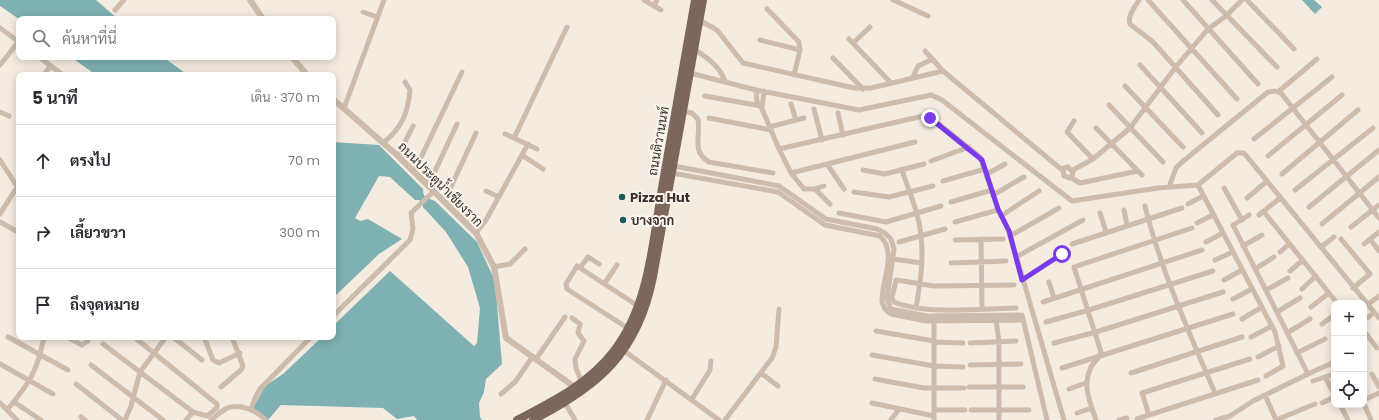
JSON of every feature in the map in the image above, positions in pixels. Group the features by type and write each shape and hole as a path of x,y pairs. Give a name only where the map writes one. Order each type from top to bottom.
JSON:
{"main road":[{"name":"ถนนติวานนท์","path":"517,420 579,385 606,360 628,329 638,306 650,258 695,0"},
{"name":"ถนนติวานนท์","path":"532,420 565,403 598,380 623,350 635,331 647,304 673,170 703,0"}],"street":[{"path":"115,10 124,0"},
{"path":"250,0 260,16"},
{"path":"344,108 384,0"},
{"path":"644,0 661,10"},
{"path":"654,6 657,0"},
{"path":"893,0 928,16"},
{"path":"1139,0 1131,15 1130,24 1153,42 1218,115"},
{"path":"1148,0 1237,99"},
{"path":"1183,0 1208,30 1258,84"},
{"path":"1212,0 1277,67"},
{"path":"1070,177 1073,170 1093,159 1130,128 1191,49 1208,30 1226,16 1242,0"},
{"path":"1247,0 1294,50"},
{"path":"767,9 799,42 800,50 794,75"},
{"path":"363,12 377,17"},
{"path":"699,20 717,30 743,64 794,75 863,89 943,71"},
{"path":"514,138 567,27"},
{"path":"870,27 851,41 891,83"},
{"path":"0,28 16,40"},
{"path":"760,40 800,50"},
{"path":"0,65 16,46"},
{"path":"694,49 715,64 722,73 725,81"},
{"path":"925,51 943,71 1063,170 1065,177 1070,177 1080,183 1138,171"},
{"path":"833,58 863,89"},
{"path":"912,77 918,66 933,59"},
{"path":"1169,187 1176,168 1182,162 1268,92 1278,92 1317,59"},
{"path":"43,60 59,72"},
{"path":"294,60 304,72"},
{"path":"1140,65 1202,133"},
{"path":"46,72 50,66"},
{"path":"414,172 462,72"},
{"path":"690,73 756,90 863,110 926,95 936,96 1072,201 1169,187 1198,186 1240,152 1248,157 1266,182 1363,300"},
{"path":"1254,139 1332,76"},
{"path":"383,143 397,130 406,115 410,90 405,82"},
{"path":"1126,86 1183,148"},
{"path":"756,90 770,129 791,173 804,189 815,189 824,186"},
{"path":"761,107 764,91"},
{"path":"1278,92 1293,108 1319,143 1334,159 1379,218"},
{"path":"1268,156 1342,95"},
{"path":"705,96 761,107"},
{"name":"ถนนประตูน้ำเชียงราก","path":"336,101 398,156 476,233 494,268 499,291 504,334 510,341 579,385"},
{"path":"791,104 796,120"},
{"path":"1109,105 1163,162"},
{"path":"814,109 822,140"},
{"path":"1282,174 1358,110"},
{"path":"683,111 692,113 698,119 697,147 703,158 709,162 773,173"},
{"path":"0,112 9,116"},
{"path":"838,113 843,135"},
{"path":"779,149 927,116 980,157 998,210 1010,236 1064,420"},
{"path":"709,118 770,129 804,118"},
{"path":"1074,121 1067,132 1093,159"},
{"path":"426,184 435,171 457,124"},
{"path":"398,156 413,126"},
{"path":"1096,128 1142,175"},
{"path":"1295,190 1373,128"},
{"path":"441,199 450,191 476,133"},
{"path":"505,134 538,149"},
{"path":"791,173 915,142"},
{"path":"476,233 486,220 528,144"},
{"path":"931,161 969,147"},
{"path":"1309,207 1379,150"},
{"path":"522,155 543,169"},
{"path":"0,160 16,184"},
{"path":"827,164 844,189"},
{"path":"863,170 880,174 924,164"},
{"path":"943,181 986,171 1005,164"},
{"path":"1061,169 1068,167 1073,170"},
{"path":"673,170 783,188 826,219 877,228 885,232 893,245 893,259 887,299 891,308 927,316 1022,315 1047,420"},
{"path":"673,170 778,192 825,225 880,236 884,240 889,250 882,297 885,309 892,314 934,321 1023,320"},
{"path":"902,170 917,213 921,236 922,263 916,308"},
{"path":"951,202 992,193 1024,177"},
{"path":"1322,224 1379,177"},
{"path":"1247,198 1266,182"},
{"path":"854,192 883,198 933,186"},
{"path":"1198,186 1272,326 1279,346 1283,366 1266,376"},
{"path":"1224,188 1242,220"},
{"path":"815,189 830,204"},
{"path":"0,214 16,190"},
{"path":"336,313 410,240 412,229 411,213 434,191"},
{"path":"486,191 499,197"},
{"path":"1001,216 1039,191"},
{"path":"1188,204 1203,196"},
{"path":"1280,198 1261,214 1303,260 1335,300"},
{"path":"1351,227 1379,205"},
{"path":"839,213 886,222 941,206"},
{"path":"1145,206 1154,241 1169,284 1215,393"},
{"path":"1010,236 1059,208"},
{"path":"1072,244 1182,208"},
{"path":"955,222 998,210"},
{"path":"1124,210 1127,225"},
{"path":"1100,213 1106,232"},
{"path":"1197,223 1213,215"},
{"path":"1249,215 1233,225 1308,374"},
{"path":"1016,257 1083,220"},
{"path":"0,222 16,231"},
{"path":"1096,420 1086,384 1092,365 1100,357 1101,352 1082,288 1074,268 1192,228"},
{"path":"899,242 946,229"},
{"path":"1364,244 1379,232"},
{"path":"1206,242 1223,233"},
{"path":"1244,246 1262,235"},
{"path":"1321,247 1334,237"},
{"path":"955,240 1003,239"},
{"path":"1341,239 1370,274 1354,288"},
{"path":"1370,239 1379,251"},
{"path":"981,240 982,309"},
{"path":"1280,252 1289,244"},
{"path":"494,268 510,264 525,249"},
{"path":"1043,302 1202,250"},
{"path":"1215,260 1233,252"},
{"path":"1022,280 1062,254"},
{"path":"580,268 588,257 599,264"},
{"path":"1255,269 1274,257"},
{"path":"893,259 922,263"},
{"path":"1290,271 1303,260"},
{"path":"951,263 1006,261"},
{"path":"604,284 617,265"},
{"path":"628,329 567,289 566,284 575,267 580,268 638,306"},
{"path":"1224,280 1242,270"},
{"path":"1046,322 1213,271"},
{"path":"1302,289 1316,276"},
{"path":"1266,290 1288,278"},
{"path":"1014,285 934,286 896,280 892,298 894,302 916,308 1016,308"},
{"path":"1049,282 1054,298"},
{"path":"1233,299 1252,289"},
{"path":"1054,343 1096,332 1223,292"},
{"path":"1311,307 1329,293"},
{"path":"1379,296 1367,305 1379,318"},
{"path":"1277,312 1300,298"},
{"path":"1242,319 1262,307"},
{"path":"726,420 772,358 776,347 779,309"},
{"path":"1367,318 1374,313"},
{"path":"1062,368 1233,314"},
{"path":"501,394 515,382 565,317"},
{"path":"1322,324 1331,317"},
{"path":"572,318 580,324 578,333 584,341 575,359 579,385"},
{"path":"1287,333 1310,319"},
{"path":"996,320 999,342 999,420"},
{"path":"872,403 934,418 934,321"},
{"path":"1251,337 1272,326"},
{"path":"876,331 934,341 964,343"},
{"path":"1367,335 1377,348"},
{"path":"8,337 40,356 68,370"},
{"path":"1131,373 1242,337"},
{"path":"1297,353 1324,339"},
{"path":"7,410 30,382 40,356 43,340"},
{"path":"73,340 82,345 88,340"},
{"path":"103,344 193,412 207,416 218,405 138,340"},
{"path":"125,420 140,372 164,340"},
{"path":"177,340 202,360"},
{"path":"205,340 213,360 216,362 219,363 240,353"},
{"path":"221,387 241,370 242,363 240,353 234,340"},
{"path":"251,409 260,389 308,340"},
{"path":"970,343 1016,341"},
{"path":"1258,357 1279,346"},
{"path":"623,350 720,420"},
{"path":"872,355 934,366 963,367"},
{"path":"1149,415 1142,393 1250,359"},
{"path":"692,399 710,370 711,361"},
{"path":"1216,420 1226,419 1265,395 1331,363"},
{"path":"0,364 53,394"},
{"path":"970,365 999,366 1021,364"},
{"path":"91,365 163,420"},
{"path":"761,373 778,386"},
{"path":"1372,374 1379,388"},
{"path":"1313,381 1331,375"},
{"path":"1325,376 1331,388"},
{"path":"875,379 935,388 999,386 1023,387"},
{"path":"647,420 666,380"},
{"path":"1137,419 1258,380"},
{"path":"76,384 122,420"},
{"path":"1069,389 1086,384"},
{"path":"1367,399 1379,393"},
{"path":"1265,395 1276,420 1315,404"},
{"path":"1322,403 1331,398"},
{"path":"14,402 41,420"},
{"path":"0,403 17,420"},
{"path":"565,403 575,420"},
{"path":"212,420 227,408 235,406 251,409 266,420"},
{"path":"1077,413 1092,408"},
{"path":"1341,408 1347,420"},
{"path":"1366,408 1371,420"},
{"path":"891,420 899,410"},
{"path":"934,410 965,410"},
{"path":"971,410 1029,410"},
{"path":"186,420 193,412"},
{"path":"1119,420 1127,418"}],"water":[{"path":"0,0 96,0 115,16 16,17 0,6"},
{"path":"1302,0 1314,0 1322,7 1315,14"},
{"path":"75,60 167,60 184,72 92,72"},
{"path":"336,142 379,145 423,189 424,195 428,199 435,201 477,242 495,281 502,364 486,379 484,392 479,403 480,417 482,420 417,420 414,416 397,419 383,408 281,405 268,420 253,408 265,386 283,374 319,340 336,340 336,323 390,271 474,346 477,343 480,308 468,267 446,232 423,207 423,203 419,200 415,200 390,177 379,176 355,218 360,221 368,219 402,239 379,254 336,295"}],"place":[{"name":"Pizza Hut","path":"622,197"},
{"name":"บางจาก","path":"623,220"}],"route":[{"path":"930,118 978,154 982,160 998,209 1009,231 1022,280 1062,254"}]}
